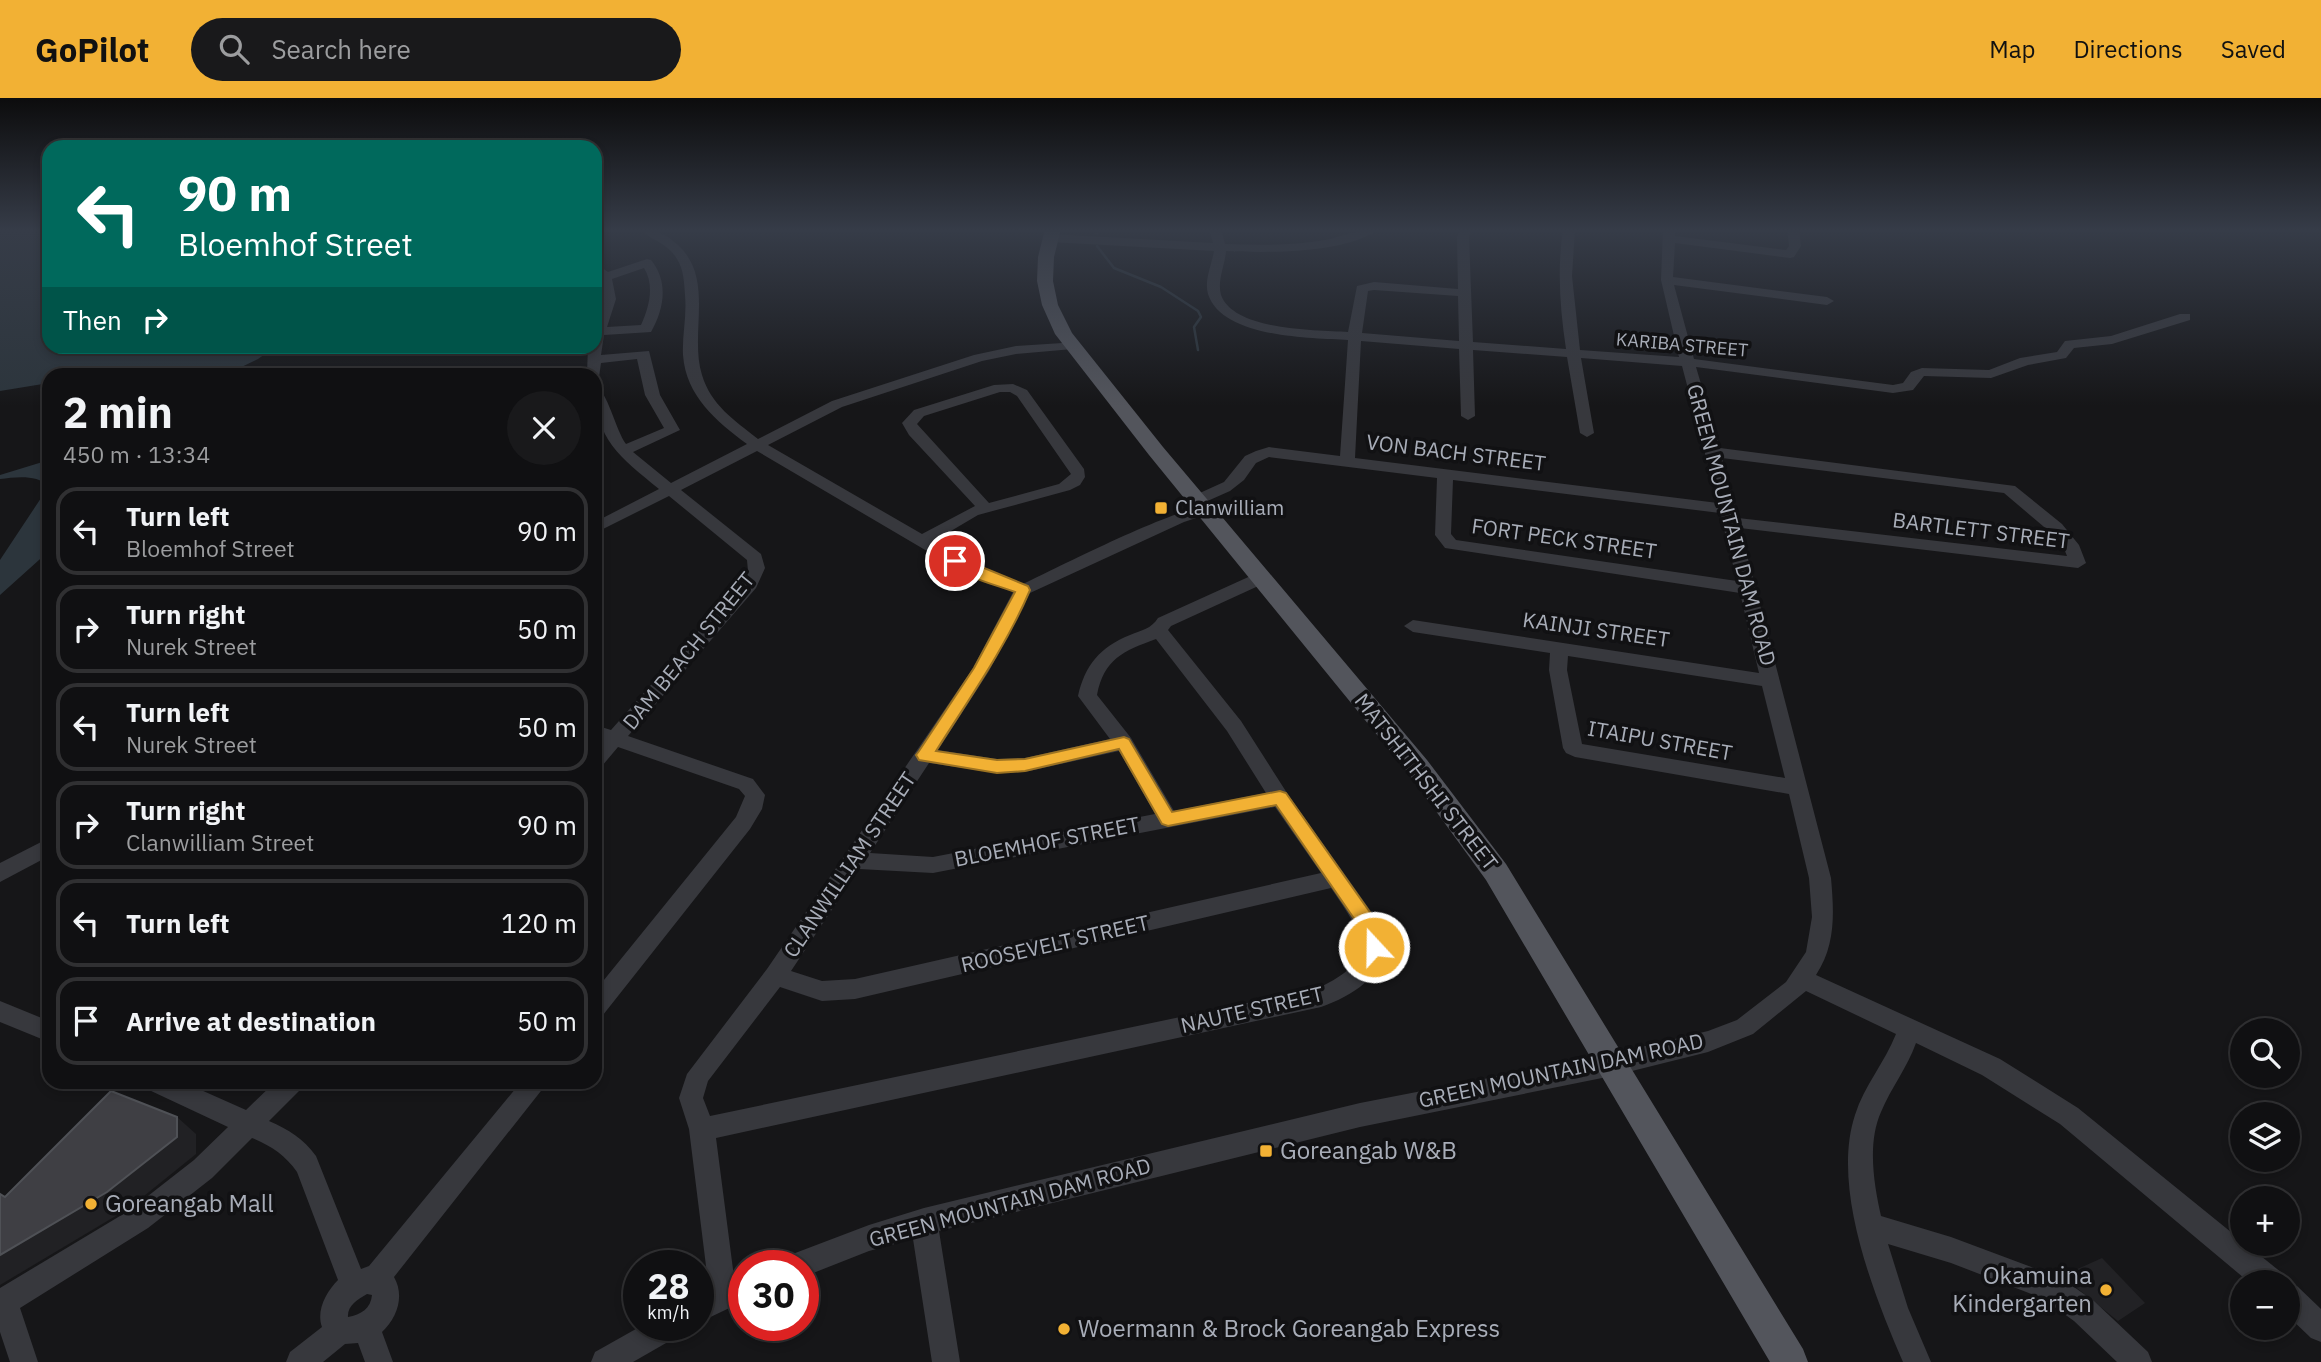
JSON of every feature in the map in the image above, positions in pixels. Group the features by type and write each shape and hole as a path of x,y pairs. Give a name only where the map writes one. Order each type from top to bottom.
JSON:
{"main road":[{"name":"MATSHITHSHI STREET","path":"1046,288 1050,305 1068,340 1418,767 1496,872 1790,1362"}],"street":[{"path":"602,326 609,309 611,292 609,288"},
{"path":"602,331 646,329 654,312 656,288"},
{"path":"691,288 694,318 690,354 695,376 705,398 720,417 752,442 972,570 1023,590 1178,519 1201,505"},
{"name":"KARIBA STREET","path":"1215,288 1219,303 1230,312 1278,331 1355,339 1688,362 1903,390 1922,372 1991,374 2025,361 2061,355 2070,344 2112,340 2185,317"},
{"path":"1347,460 1355,339 1360,295 1365,288"},
{"path":"1382,288 1465,293"},
{"path":"1465,288 1468,416"},
{"path":"1567,288 1574,355 1587,433"},
{"name":"GREEN MOUNTAIN DAM ROAD","path":"819,1258 869,1238 924,1222 1360,1115 1612,1065 1708,1041 1745,1027 1767,1013 1803,979 1817,955 1823,917 1820,878 1772,681 1669,288"},
{"path":"1728,288 1827,301"},
{"path":"602,524 665,487 752,442 836,404 992,356 1068,340"},
{"path":"594,367 644,354 645,373 651,393 673,430 623,451"},
{"path":"922,541 959,518 985,508 1071,485 1079,474 1022,393 1013,388 999,388 919,413 909,423 914,432 985,508"},
{"name":"DAM BEACH STREET","path":"602,410 611,435 623,451 755,558 757,573 602,754"},
{"name":"VON BACH STREET","path":"1201,505 1234,481 1256,454 1269,452 1445,472 1727,516"},
{"name":"BARTLETT STREET","path":"1713,452 2009,489 2056,528 2070,545 2078,563 1727,516"},
{"name":"FORT PECK STREET","path":"1445,472 1443,535 1451,544 1746,588"},
{"path":"602,513 665,487"},
{"path":"1168,819 1124,743 1087,696 1089,682 1095,668 1106,655 1159,631 1164,622 1261,578"},
{"name":"CLANWILLIAM STREET","path":"728,1265 702,1129 691,1098 696,1081 775,976 980,671 1023,590"},
{"name":"KAINJI STREET","path":"1413,626 1772,681"},
{"name":"NAUTE STREET","path":"702,1129 1321,997 1347,985 1364,971 1374,947 1367,923 1280,798 1234,726 1159,631"},
{"name":"ITAIPU STREET","path":"1559,648 1558,670 1573,748 1582,752 1797,788"},
{"path":"602,734 746,784 755,795 752,809 743,823 602,999"},
{"path":"924,755 997,766 1025,765 1124,743"},
{"name":"BLOEMHOF STREET","path":"854,860 933,864 1280,798"},
{"path":"0,873 42,850"},
{"name":"ROOSEVELT STREET","path":"775,976 822,991 855,989 1335,878"},
{"path":"1803,979 1991,1067 2069,1116 2256,1270"},
{"path":"0,1012 42,1029"},
{"path":"1910,1029 1896,1065 1867,1115 1861,1168 1870,1226 1902,1330 1917,1362"},
{"path":"174,1089 282,1139 298,1152 307,1165 364,1283 386,1289 386,1304 382,1312 300,1362"},
{"path":"24,1362 2,1303 139,1219 203,1169 284,1089"},
{"path":"379,1362 354,1328 333,1320 333,1311 342,1295 364,1283 530,1089"},
{"path":"924,1222 946,1362"},
{"path":"1870,1226 1951,1250 2051,1288 2084,1311 2137,1362"},
{"path":"2300,1308 2321,1328"},
{"path":"605,1362 642,1341"}],"shaded area":[{"path":"0,288 42,288 42,354 265,354 239,368 42,368 42,384 0,391"},
{"path":"42,462 42,481 19,477 0,479 0,475"},
{"path":"42,497 42,557 0,595 0,560"},
{"name":"Okamuina Kindergarten","path":"2102,1258 2145,1303 2118,1321 2062,1276"}],"building":[{"path":"111,1091 177,1117 177,1137 107,1192 0,1255 0,1194 5,1197"}],"waterway":[{"path":"1163,288 1198,311 1201,317 1194,327 1198,350"}],"place":[{"name":"Clanwilliam","path":"1161,508"},
{"name":"Goreangab W&B","path":"1266,1151"},
{"name":"Goreangab Mall","path":"91,1204"},
{"name":"Okamuina Kindergarten","path":"2106,1290"},
{"name":"Woermann & Brock Goreangab Express","path":"1064,1329"}],"route":[{"path":"955,561 1023,590 980,671 924,755 963,763 1025,765 1124,743 1168,819 1280,798 1367,923 1374,947"}]}
